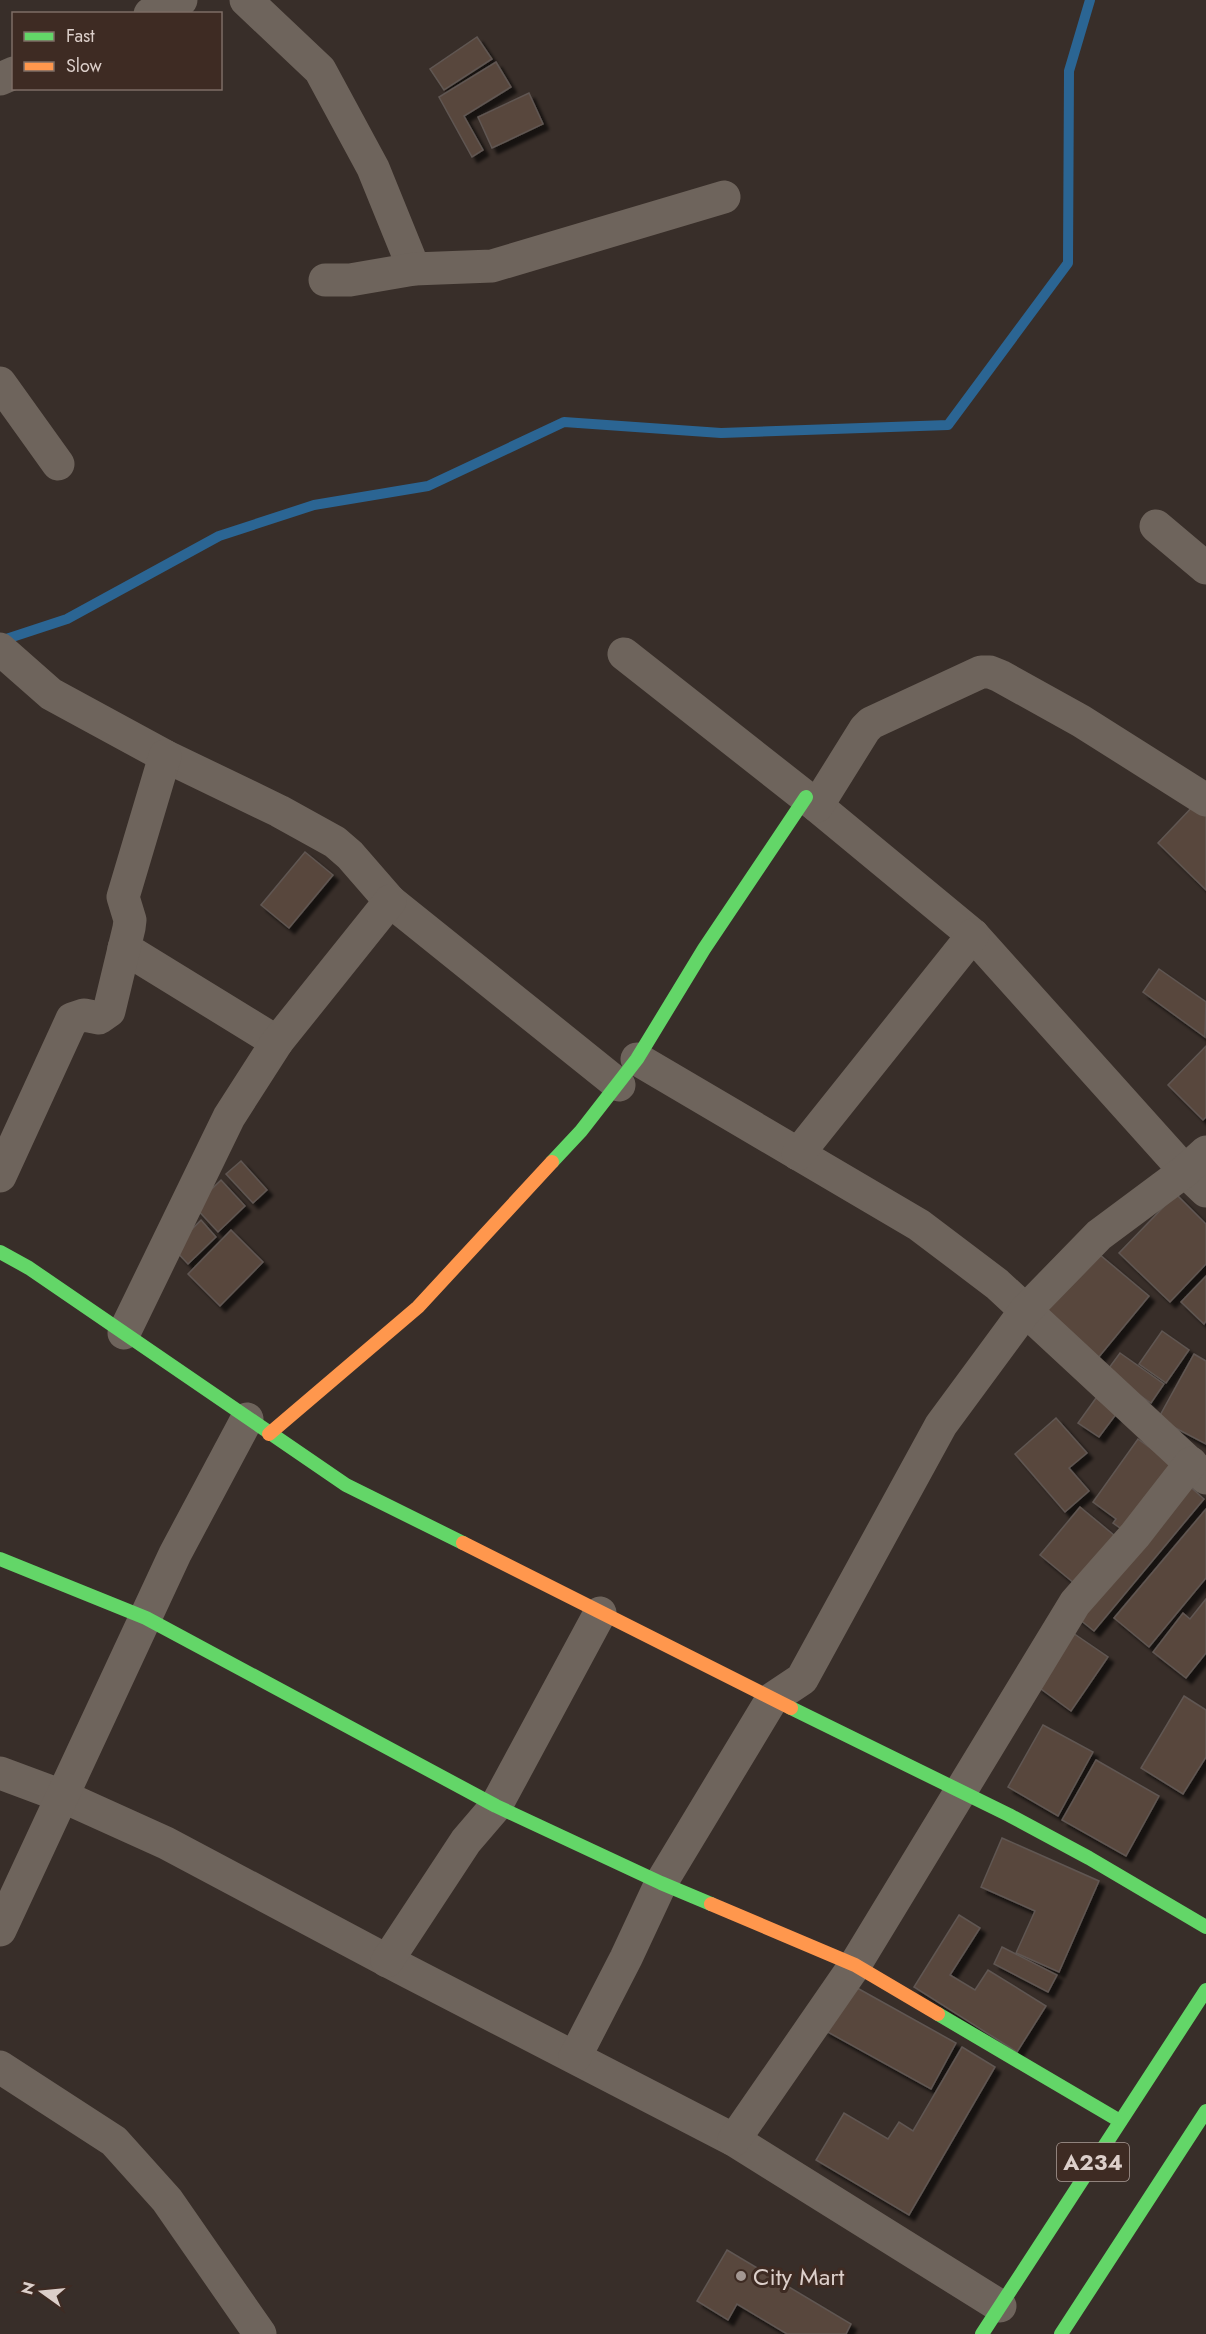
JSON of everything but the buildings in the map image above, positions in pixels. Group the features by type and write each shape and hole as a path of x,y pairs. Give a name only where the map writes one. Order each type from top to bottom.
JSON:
{"main road":[{"path":"258,1426 418,1307 580,1131 628,1072 704,949 812,801"},
{"path":"0,1252 29,1268 346,1485 772,1699 961,1790 1141,1887 1206,1927"},
{"path":"0,1558 146,1618 496,1806 661,1883 855,1965 1120,2121"},
{"name":"A234","path":"982,2334 1206,1990"},
{"name":"A234","path":"1060,2334 1206,2111"}],"street":[{"path":"154,12 181,0"},
{"path":"246,0 320,70 373,168 414,268"},
{"path":"325,280 350,279 414,268 492,266 724,197"},
{"path":"0,383 58,464"},
{"path":"1156,526 1206,568"},
{"path":"0,649 51,694 165,756 279,811 335,842 350,855 390,901 628,1072 798,1154 919,1225 997,1284 1198,1470 1135,1535 1075,1603 855,1965 734,2140"},
{"path":"575,2057 626,1959 661,1883 772,1699 802,1678 941,1425 1025,1311 1099,1235 1199,1171 973,935 812,801 624,654"},
{"path":"812,801 871,723 981,672 990,672 1000,676 1081,721 1206,800"},
{"path":"0,1176 72,1019 84,1015 99,1018 110,1011 130,920 123,897 165,756"},
{"path":"124,1333 229,1117 277,1042 390,901"},
{"path":"798,1154 973,935"},
{"path":"124,948 277,1042"},
{"path":"0,1930 175,1554 258,1426"},
{"path":"387,1961 466,1841 496,1806 600,1613"},
{"path":"0,1773 62,1796 166,1844 734,2140 1000,2306"},
{"path":"0,2067 114,2141 167,2200 260,2334"}],"waterway":[{"path":"0,641 67,619 219,536 314,505 428,486 564,422 721,433 948,425 1068,263 1069,71 1090,0"}],"traffic: fast":[{"path":"552,1162 581,1131 637,1059 704,949 806,797"},
{"path":"0,1252 29,1268 346,1485 463,1543"},
{"path":"0,1559 146,1618 496,1806 711,1904"},
{"path":"791,1708 1009,1815 1089,1858 1206,1927"},
{"path":"982,2334 1206,1990"},
{"path":"938,2014 1120,2121"},
{"path":"1061,2334 1206,2111"}],"traffic: slow":[{"path":"269,1434 418,1307 552,1162"},
{"path":"463,1543 791,1708"},
{"path":"711,1904 855,1965 938,2014"}],"place":[{"name":"City Mart","path":"741,2276"}]}
